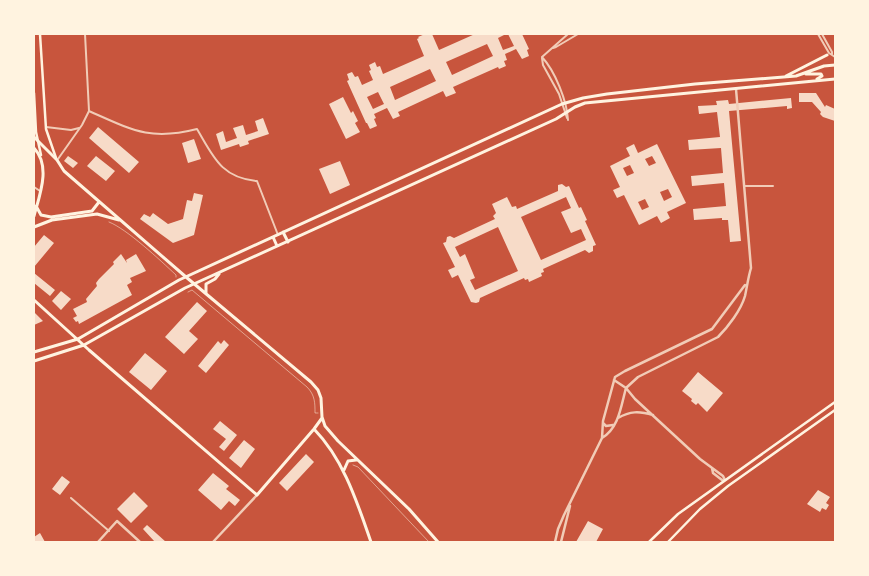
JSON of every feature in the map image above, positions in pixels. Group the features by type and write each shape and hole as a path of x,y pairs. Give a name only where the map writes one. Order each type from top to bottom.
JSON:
{"main road":[{"path":"40,34 46,128 57,160 64,171 311,382 318,390 321,398 323,423 328,430 409,510 438,542"},
{"path":"784,78 827,55"},
{"path":"805,74 824,66 835,65"},
{"path":"34,352 78,338 186,277 564,103 607,94 821,74 822,76 816,80"},
{"path":"34,361 84,345 194,284 566,113 575,107 588,103 835,79"},
{"path":"34,93 34,111 43,165 40,191 34,216"},
{"path":"34,138 57,160"},
{"path":"34,148 40,155"},
{"path":"36,206 41,215 51,217 92,211 99,202"},
{"path":"34,227 52,220 97,214 122,221"},
{"path":"283,232 288,242"},
{"path":"273,238 278,246"},
{"path":"206,294 206,284 215,279 219,273"},
{"path":"34,300 257,495 322,417"},
{"path":"649,542 678,514 835,402"},
{"path":"668,542 700,509 835,410"},
{"path":"314,428 330,447 343,471 371,542"},
{"path":"343,471 350,460 359,460"}],"street":[{"path":"57,160 89,111 85,34"},
{"path":"553,48 554,44 568,34"},
{"path":"566,113 564,103 543,65 542,57 553,48 578,34"},
{"path":"818,34 829,53 835,57"},
{"path":"822,34 832,54"},
{"path":"602,438 609,434 618,418 626,388 638,377 718,337 739,309 745,295 751,268 736,88"},
{"path":"89,111 134,131 176,134 197,128 222,168 238,178 257,182 278,235"},
{"path":"46,128 71,130 79,128"},
{"path":"744,186 773,186"},
{"path":"34,187 40,191"},
{"path":"555,542 558,529 602,438 603,421 615,377 712,329 746,284"},
{"path":"614,380 626,388 635,399 712,468 713,472 722,480 732,484"},
{"path":"618,418 627,412 640,412 654,416"},
{"path":"603,421 606,426 614,425"},
{"path":"214,542 257,495"},
{"path":"71,498 109,531"},
{"path":"561,542 571,502"},
{"path":"98,542 118,521 140,542"}],"path":[{"path":"104,220 116,226 133,239 174,273 176,277"},
{"path":"187,290 188,292 192,290 307,387 314,400 315,413 318,413"},
{"path":"350,460 352,465 358,467 429,542"}],"building":[{"path":"432,34 439,50 475,34 506,34 498,38 503,50 514,46 508,34 522,34 529,49 527,50 529,56 522,59 516,49 505,54 507,60 504,61 506,66 499,69 498,67 453,87 456,93 446,97 443,91 398,112 400,116 393,119 387,108 374,114 377,126 370,129 347,81 349,80 347,74 352,72 355,77 358,76 362,85 373,80 369,71 371,70 369,65 375,62 377,67 380,66 383,74 424,56 417,39 418,37","holes":["487,44 493,56 452,75 446,62","430,69 436,81 395,100 390,87","378,92 384,104 373,109 367,97"]},
{"path":"799,93 816,93 825,107 826,105 835,109 835,121 823,117 812,102 799,102"},
{"path":"343,97 351,113 353,111 358,121 355,123 360,132 346,139 329,104"},
{"path":"791,98 792,108 787,109 787,106 729,111 741,241 730,242 728,220 722,220 722,218 694,220 693,209 726,206 724,183 692,186 691,176 723,173 721,148 689,150 688,140 720,137 717,112 699,114 698,106 717,105 716,101 728,100 729,104"},
{"path":"263,118 269,134 248,141 249,144 240,147 239,144 221,150 216,134 223,131 226,142 237,138 233,128 243,125 246,135 258,131 255,121"},
{"path":"98,127 139,162 129,173 89,138"},
{"path":"194,139 201,159 188,163 182,143"},
{"path":"634,144 638,153 657,144 686,203 667,212 670,218 661,223 657,216 639,225 624,195 617,198 613,190 620,187 610,166 630,156 626,148","holes":["652,156 656,163 649,166 645,159","630,165 634,173 627,176 623,168","668,189 672,197 664,201 660,192","645,199 649,207 642,210 638,202"]},
{"path":"68,156 78,163 73,168 64,161"},
{"path":"96,156 115,171 106,181 87,166"},
{"path":"340,161 350,185 330,194 319,169"},
{"path":"558,185 569,186 579,208 581,207 596,245 593,246 593,251 589,253 585,250 543,269 542,276 529,282 528,279 525,280 524,278 480,298 479,302 471,302 458,275 452,278 448,270 455,267 443,243 446,242 447,237 454,238 495,219 493,216 496,213 492,204 507,197 512,207 516,206 517,209 558,191","holes":["566,197 571,208 561,212 571,233 581,229 586,240 541,260 521,217","498,227 518,271 475,290 470,280 475,278 465,254 460,257 455,247"]},
{"path":"194,193 203,195 194,235 173,243 140,219 144,214 150,217 153,213 168,224 183,219 187,200 192,201"},
{"path":"44,235 54,243 34,267 34,247"},
{"path":"121,254 127,263 126,260 136,254 146,271 130,278 132,282 127,285 132,295 79,324 73,318 77,316 73,309 87,302 86,299 97,286 96,283"},
{"path":"34,273 55,290 50,296 34,283"},
{"path":"61,291 71,299 61,310 52,301"},
{"path":"197,302 207,311 189,331 198,339 184,354 165,337"},
{"path":"34,312 43,321 34,325"},
{"path":"224,340 229,345 206,373 198,366 218,341 221,344"},
{"path":"145,353 167,371 151,390 129,372"},
{"path":"698,372 723,393 707,412 698,403 696,405 691,401 692,399 682,391"},
{"path":"220,421 237,435 224,451 219,447 226,439 213,429"},
{"path":"244,440 255,449 241,468 229,458"},
{"path":"306,454 314,462 287,491 279,483"},
{"path":"213,473 229,486 226,489 240,500 235,506 229,501 221,510 198,490"},
{"path":"62,476 70,482 60,495 52,489"},
{"path":"818,490 830,497 826,503 829,505 826,510 822,508 820,512 807,504"},
{"path":"134,492 148,506 131,523 117,509"},
{"path":"588,521 603,529 596,542 576,542"},
{"path":"147,525 166,542 155,542 143,529"},
{"path":"40,533 45,542 34,542 34,537"}]}
